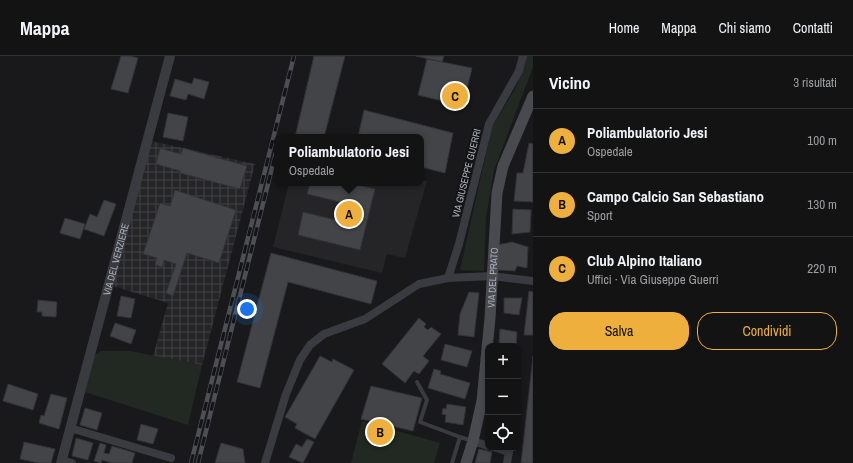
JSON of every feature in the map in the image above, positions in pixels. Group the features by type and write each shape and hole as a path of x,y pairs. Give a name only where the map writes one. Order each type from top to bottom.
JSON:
{"main road":[{"name":"VIA DEL PRATO","path":"466,463 473,441 482,401 492,276 496,193 503,166 533,96"}],"street":[{"name":"VIA DEL VERZIERE","path":"65,462 70,428 170,56"},
{"name":"VIA GIUSEPPE GUERRI","path":"448,278 489,124 519,71 523,56"},
{"path":"265,463 286,394 300,360 310,345 324,334 365,319 418,284 448,278 492,276 533,280"},
{"path":"70,428 171,458"},
{"path":"473,441 485,445"},
{"path":"506,451 509,452 507,463"}],"lane":[{"path":"417,382 427,400 420,422 473,441"},
{"path":"452,463 460,437"}],"shaded area":[{"path":"527,56 533,56 533,67 494,170 486,218 484,271 460,270 492,127 515,89 524,68"},
{"path":"151,141 255,164 202,365 153,356 168,303 113,286"},
{"path":"424,180 427,181 405,258 387,254 382,273 273,247 288,186 424,186"},
{"path":"101,351 130,351 202,365 188,425 85,392 94,356"},
{"path":"362,421 440,443 434,463 351,463"}],"building":[{"path":"121,56 138,58 128,93 111,89"},
{"path":"314,56 345,56 325,134 296,134"},
{"path":"416,56 444,56 442,62"},
{"path":"427,59 472,68 463,106 418,95"},
{"path":"194,78 209,82 204,99 188,94 186,100 170,96 175,79 192,84"},
{"path":"364,110 453,133 445,173 424,168 424,134 359,134"},
{"path":"168,113 188,117 183,141 163,137"},
{"path":"529,143 533,144 533,202 514,201 517,173 523,173"},
{"path":"160,148 181,154 183,148 247,166 240,189 180,173 180,171 156,164"},
{"path":"309,186 362,186 375,189 360,250 298,235 303,212 348,223 352,205 307,194"},
{"path":"175,190 236,210 219,263 187,253 173,296 166,293 176,264 164,260 162,267 155,265 157,258 143,254 160,203 170,206"},
{"path":"104,200 116,204 104,236 84,229 90,214 97,217"},
{"path":"513,209 531,210 530,232 512,234"},
{"path":"65,218 85,224 80,239 60,233"},
{"path":"512,242 528,247 527,268 517,266 515,271 498,270 497,245"},
{"path":"271,253 377,281 371,304 288,282 260,388 237,382"},
{"path":"529,291 533,292 533,335 524,335"},
{"path":"469,292 479,293 474,337 458,335 460,314"},
{"path":"121,296 135,299 131,318 117,316"},
{"path":"504,298 522,298 519,315 504,313"},
{"path":"38,300 57,302 56,317 42,316 42,312 37,312"},
{"path":"419,318 426,324 424,327 428,330 431,327 441,334 423,356 429,361 419,374 414,371 405,383 382,364"},
{"path":"115,323 136,330 131,344 110,336"},
{"path":"500,329 517,332 516,343 499,343"},
{"path":"445,344 472,351 467,367 441,360"},
{"path":"320,356 332,362 333,359 354,370 315,439 295,428 297,424 285,417"},
{"path":"533,356 533,463 521,463"},
{"path":"434,369 441,371 440,374 470,383 465,399 428,388"},
{"path":"8,384 38,394 33,410 3,401"},
{"path":"371,386 422,398 413,431 361,419"},
{"path":"51,394 67,398 59,429 39,423 41,415 44,416"},
{"path":"447,404 466,407 463,425 445,422 446,415 442,414 443,408 446,409"},
{"path":"85,408 102,413 97,430 80,425"},
{"path":"141,424 158,429 153,444 137,440"},
{"path":"76,438 93,443 88,460 72,456"},
{"path":"307,439 314,442 303,463 289,457 296,444 302,447"},
{"path":"24,442 55,449 51,463 38,463 20,459"},
{"path":"100,443 106,445 104,453 109,454 112,446 135,453 132,463 112,463 102,460 101,463 94,461"},
{"path":"221,443 243,449 245,463 215,463"},
{"path":"479,449 492,452 490,463 475,463"}],"railway":[{"path":"274,134 294,56"},
{"path":"191,463 274,135"},
{"path":"198,463 274,160"}],"place":[{"name":"Club Alpino Italiano","path":"455,96"},
{"name":"Poliambulatorio Jesi","path":"349,214"},
{"name":"Campo Calcio San Sebastiano","path":"380,432"}]}
